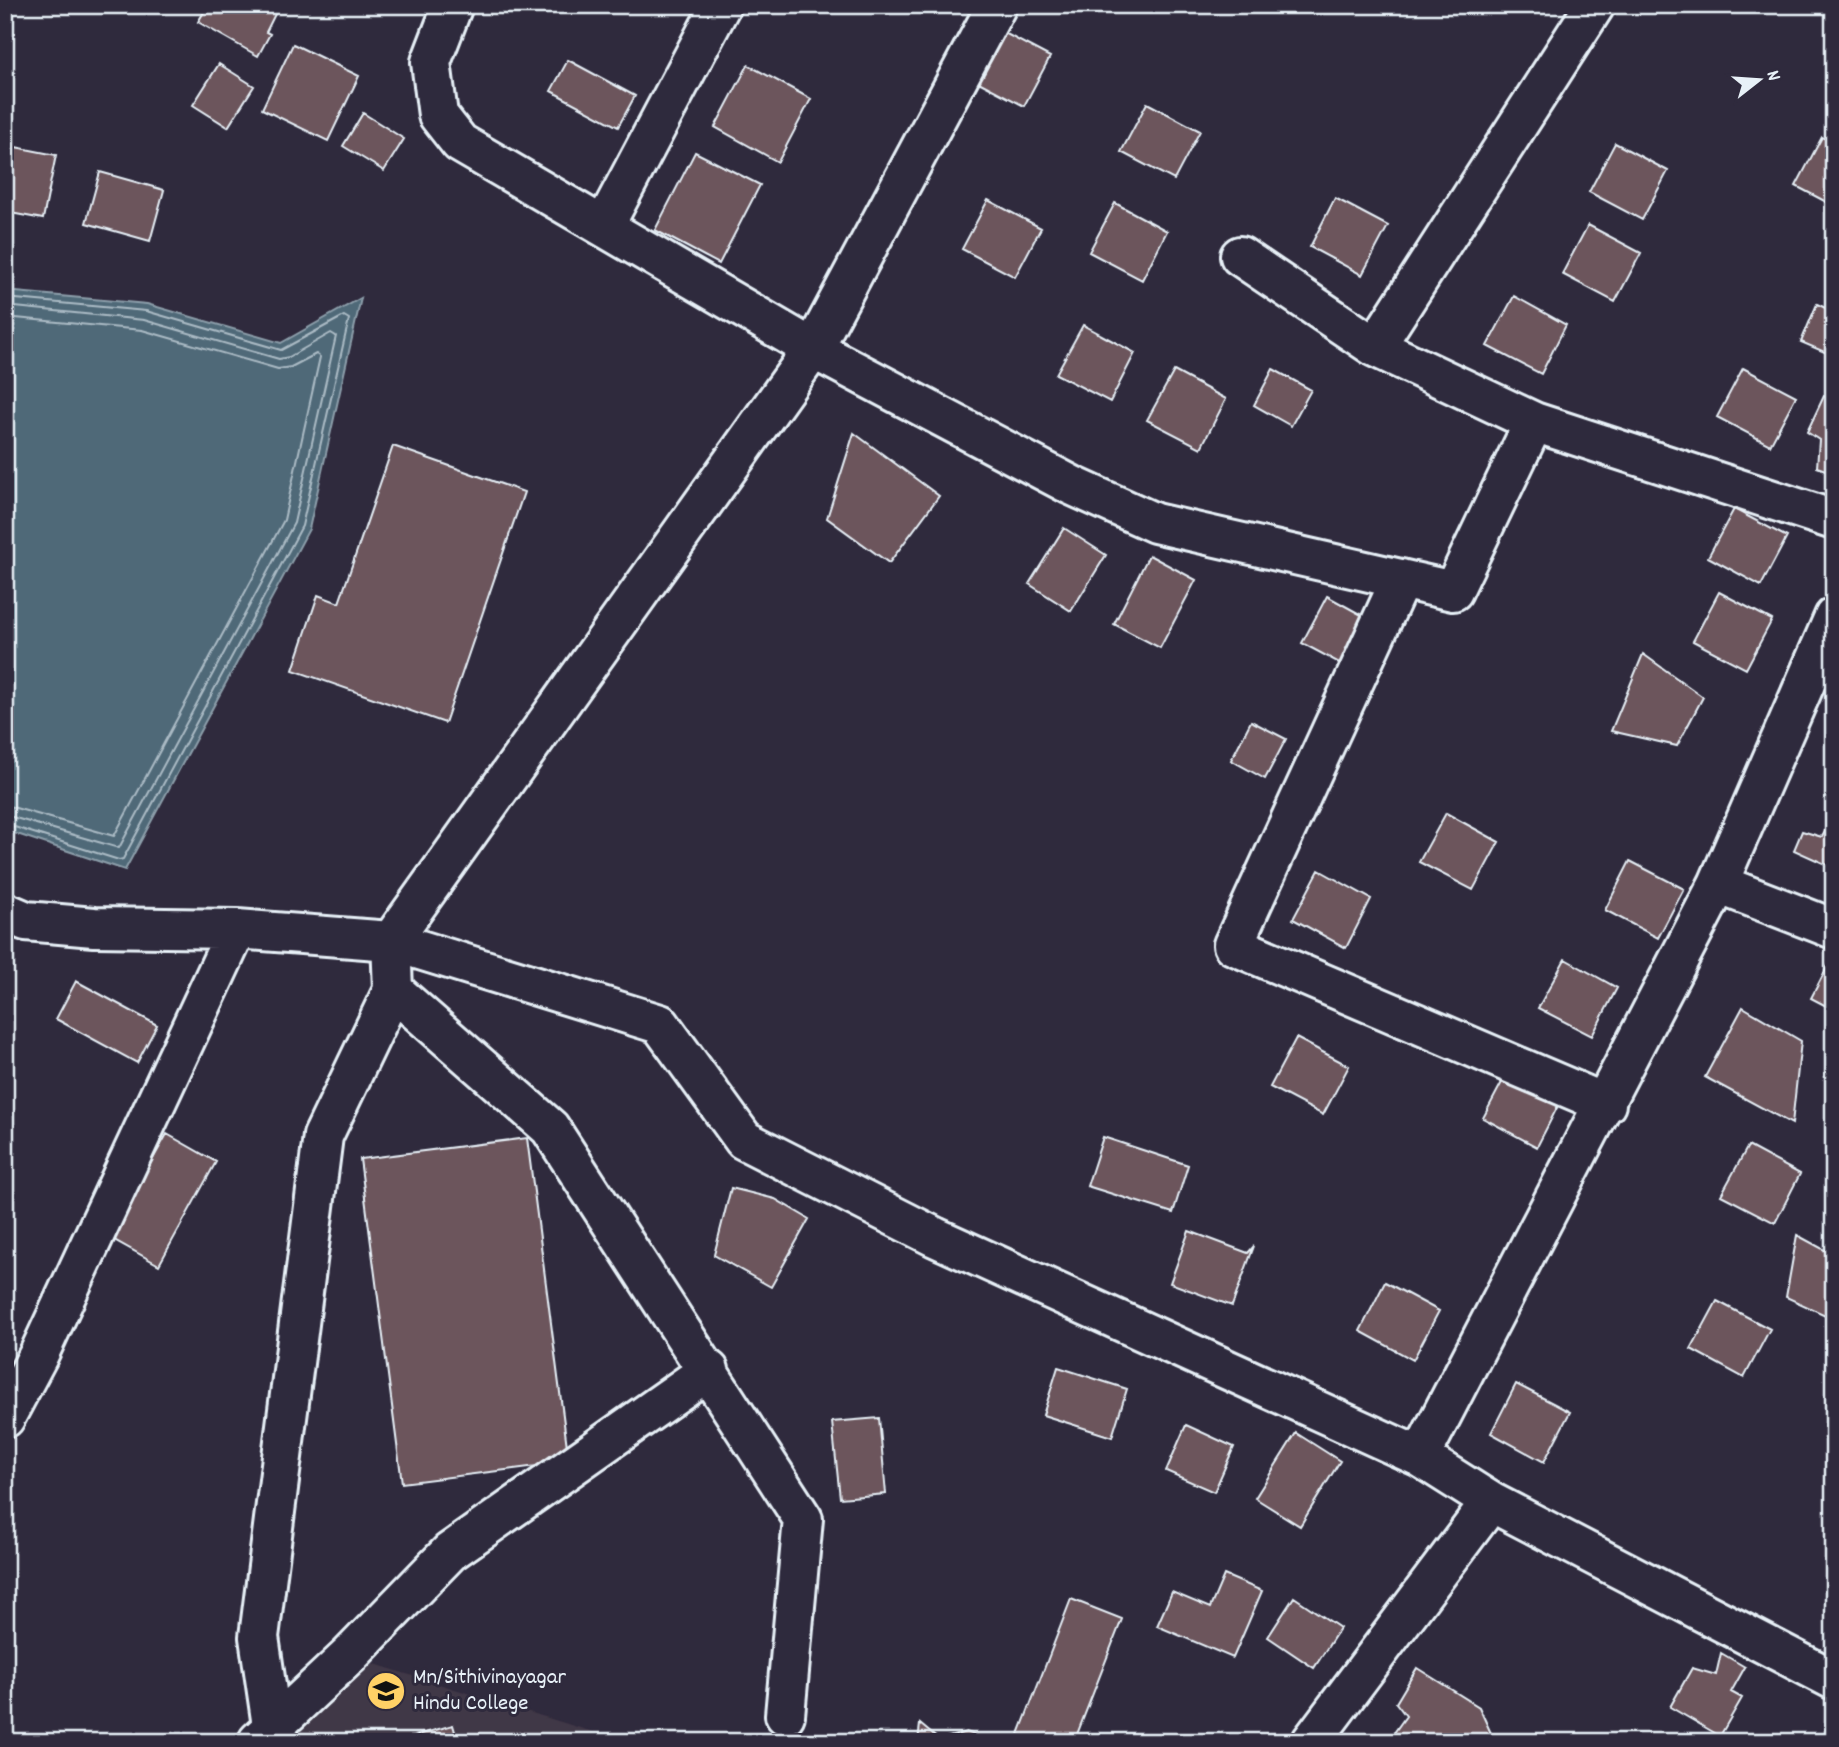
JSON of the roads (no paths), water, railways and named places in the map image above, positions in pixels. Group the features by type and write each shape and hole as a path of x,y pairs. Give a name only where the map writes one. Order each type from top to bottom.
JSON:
{"street":[{"path":"453,5 431,62 438,115 460,143 813,349 1071,485 1155,523 1453,591 1534,422"},
{"path":"604,226 721,5"},
{"path":"265,1734 259,1637 323,1136 393,990 391,941 813,349 997,5"},
{"path":"1375,347 1595,5"},
{"path":"1240,256 1375,347 1534,422 1834,520"},
{"path":"1402,579 1233,945 1606,1104"},
{"path":"1420,1457 1606,1104 1718,884 1834,617"},
{"path":"1718,884 1834,929"},
{"path":"5,912 26,921 94,927 237,929 391,941 660,1024 744,1140 935,1237 1420,1457 1491,1502 1834,1680"},
{"path":"5,1418 38,1356 237,929"},
{"path":"393,990 550,1128 803,1519 785,1715"},
{"path":"265,1734 349,1656 450,1552 709,1370"},
{"path":"1311,1742 1491,1502"}],"water":[{"path":"5,291 147,304 281,343 361,298 309,529 125,870 5,830"}],"place":[{"name":"Mn/Sithivinayagar Hindu College","path":"386,1691"}]}
